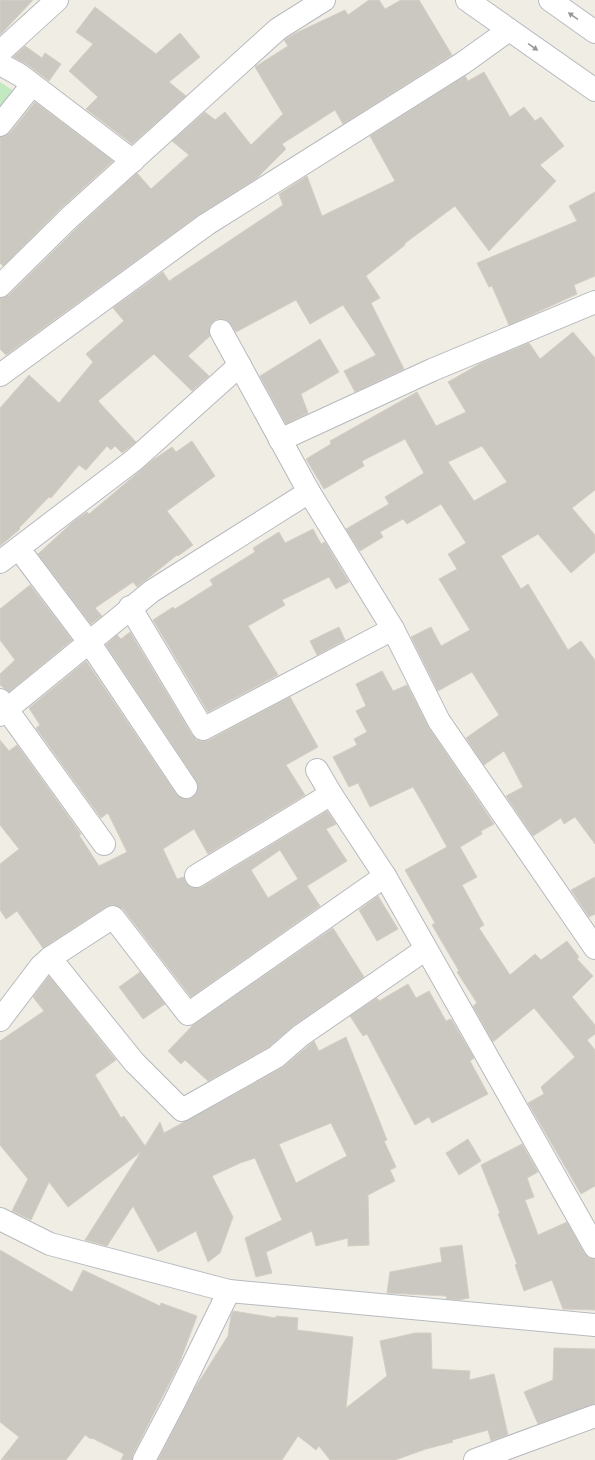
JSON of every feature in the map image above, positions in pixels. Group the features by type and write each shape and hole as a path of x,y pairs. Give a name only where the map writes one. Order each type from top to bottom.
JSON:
{"street":[{"path":"0,52 57,0"},
{"path":"0,286 69,218 278,29 324,0"},
{"path":"467,0 595,90"},
{"path":"550,0 595,32"},
{"path":"0,375 207,224 463,63 509,30"},
{"path":"0,64 20,75 133,161"},
{"path":"0,124 32,85"},
{"path":"280,440 432,370 595,302"},
{"path":"221,331 309,492 393,629 439,721 595,948"},
{"path":"0,562 134,460 240,365"},
{"path":"104,844 2,708 89,642 130,607 152,591 309,492"},
{"path":"19,549 89,642 186,787"},
{"path":"130,607 203,728 393,629"},
{"path":"317,770 385,876 595,1247"},
{"path":"196,876 331,794"},
{"path":"0,1020 42,966 50,958 113,917 188,1014 385,876"},
{"path":"50,958 134,1062 182,1110 276,1057 300,1036 426,949"},
{"path":"0,1219 50,1244 229,1291 595,1325"},
{"path":"144,1460 229,1291"},
{"path":"478,1459 595,1416"}],"green space":[{"path":"0,82 14,91 0,108"}],"building":[{"path":"0,0 33,0 0,35"},
{"path":"369,0 379,0 385,9 401,0 419,0 452,55 343,124 335,110 282,144 286,149 257,178 200,214 6,355 0,349 0,298 9,295 78,227 137,173 151,189 189,155 172,141 205,112 215,120 225,112 251,145 283,114 255,67 288,46 284,40 345,10 348,15"},
{"path":"95,7 156,54 180,33 200,57 169,82 186,96 132,144 86,109 98,97 69,71 93,44 76,32"},
{"path":"25,46 42,58 45,53 61,64 49,81 28,65 13,57"},
{"path":"484,72 510,117 524,107 535,121 541,117 564,146 540,165 556,181 489,251 455,206 404,244 405,245 366,276 380,298 371,303 404,369 355,392 344,371 376,355 343,305 310,324 296,300 236,332 228,321 222,319 215,320 210,325 210,336 188,356 209,376 192,391 154,354 98,401 136,442 122,453 115,446 111,450 107,446 86,470 79,465 51,498 49,497 19,528 20,529 0,546 0,408 29,375 59,403 93,362 86,354 124,321 113,308 163,272 169,281 283,205 279,194 307,176 322,216 395,181 370,136 465,76 468,81"},
{"path":"35,102 113,161 60,209 3,266 0,263 0,137 10,133"},
{"path":"595,192 595,276 574,285 577,294 509,325 492,286 489,287 477,263 577,221 569,206"},
{"path":"573,332 595,358 595,490 572,508 595,535 595,552 571,573 538,534 501,556 521,589 528,584 568,650 581,641 595,660 595,844 575,817 564,824 561,818 533,836 506,796 523,787 504,751 484,765 466,738 499,715 472,672 438,691 411,637 431,627 441,646 470,630 439,579 457,569 448,554 466,543 441,504 407,524 403,519 380,532 383,537 360,551 346,529 389,504 385,497 424,473 405,439 362,461 364,466 324,489 306,459 331,444 330,441 417,392 436,426 466,412 448,382 483,362 529,343 540,359","holes":["482,446 507,482 474,501 448,462"]},
{"path":"320,339 339,372 301,394 308,413 286,424 260,376"},
{"path":"192,441 215,476 167,511 193,545 178,556 177,555 137,587 133,582 95,608 102,616 91,624 38,554 73,522 87,512 89,514 153,460 172,447 176,452"},
{"path":"313,529 321,544 325,542 349,582 336,589 329,577 282,600 285,605 248,626 278,675 208,712 153,620 173,607 175,609 213,585 210,580 255,552 253,548 279,532 285,543"},
{"path":"30,585 72,640 9,692 0,685 0,674 15,660 0,640 0,609"},
{"path":"339,627 345,640 317,655 310,641"},
{"path":"130,632 196,740 209,740 290,697 318,747 286,765 305,795 208,854 194,829 163,849 177,879 184,877 186,883 190,887 202,887 327,811 336,824 326,829 347,861 307,886 320,906 191,997 123,909 118,906 112,905 106,907 43,948 17,911 6,919 0,910 0,864 19,849 0,825 0,740 9,751 17,745 81,834 79,835 99,866 127,852 108,813 101,818 36,728 40,725 29,708 86,661 176,794 181,798 187,799 193,797 197,792 198,786 196,780 106,645 117,635 121,639","holes":["280,850 298,879 268,898 251,870"]},
{"path":"382,671 393,691 407,685 429,728 494,824 481,831 482,834 460,847 477,877 462,885 484,925 479,928 510,975 535,954 541,960 567,941 579,957 577,959 593,976 572,997 595,1025 595,1034 587,1040 595,1050 595,1186 581,1194 528,1103 544,1094 541,1087 575,1057 534,1008 493,1042 473,1006 477,1003 457,972 459,971 432,925 435,923 405,870 447,847 423,804 413,787 370,807 358,783 349,787 333,757 357,745 354,739 367,732 356,711 366,706 356,684"},
{"path":"595,877 595,914 589,917 571,890"},
{"path":"378,896 398,929 377,941 359,910"},
{"path":"333,928 364,977 293,1026 269,1047 208,1081 185,1060 181,1064 168,1051 193,1025"},
{"path":"140,972 165,1004 143,1019 119,987"},
{"path":"49,976 116,1060 95,1075 121,1118 124,1116 145,1146 160,1122 164,1133 282,1068 314,1041 319,1051 346,1037 387,1140 384,1141 396,1167 390,1170 395,1181 368,1195 369,1245 348,1246 348,1238 316,1246 312,1231 266,1252 272,1273 256,1277 245,1238 282,1220 255,1158 212,1176 233,1217 220,1253 208,1262 196,1231 158,1252 133,1206 107,1246 85,1240 141,1152 68,1207 49,1182 31,1220 12,1211 28,1179 0,1145 0,1041 44,1011 33,997","holes":["331,1123 347,1156 296,1183 279,1144"]},
{"path":"408,984 416,998 429,991 446,1021 451,1019 474,1058 470,1061 488,1094 432,1123 429,1117 415,1125 367,1034 363,1036 350,1016 377,998 379,1001"},
{"path":"468,1139 481,1161 459,1175 446,1153"},
{"path":"522,1144 538,1172 527,1178 534,1197 525,1200 538,1235 567,1222 584,1253 589,1258 595,1259 595,1310 563,1309 552,1280 524,1291 515,1265 517,1264 498,1214 500,1213 481,1165"},
{"path":"462,1245 469,1298 458,1300 447,1299 446,1296 387,1293 390,1272 442,1262 440,1248"},
{"path":"0,1250 72,1292 83,1270 160,1306 161,1303 197,1316 179,1364 133,1454 132,1460 121,1460 124,1454 85,1435 66,1460 1,1460 19,1437 0,1422"},
{"path":"233,1311 276,1318 276,1316 298,1318 297,1330 353,1337 346,1408 387,1376 380,1341 415,1333 431,1333 432,1369 470,1371 469,1380 494,1374 508,1435 491,1441 488,1430 452,1440 453,1442 426,1449 395,1460 330,1460 319,1446 316,1450 298,1436 282,1460 158,1460 195,1388 228,1336"},
{"path":"554,1348 595,1349 595,1404 538,1424 524,1392 553,1380"}]}
